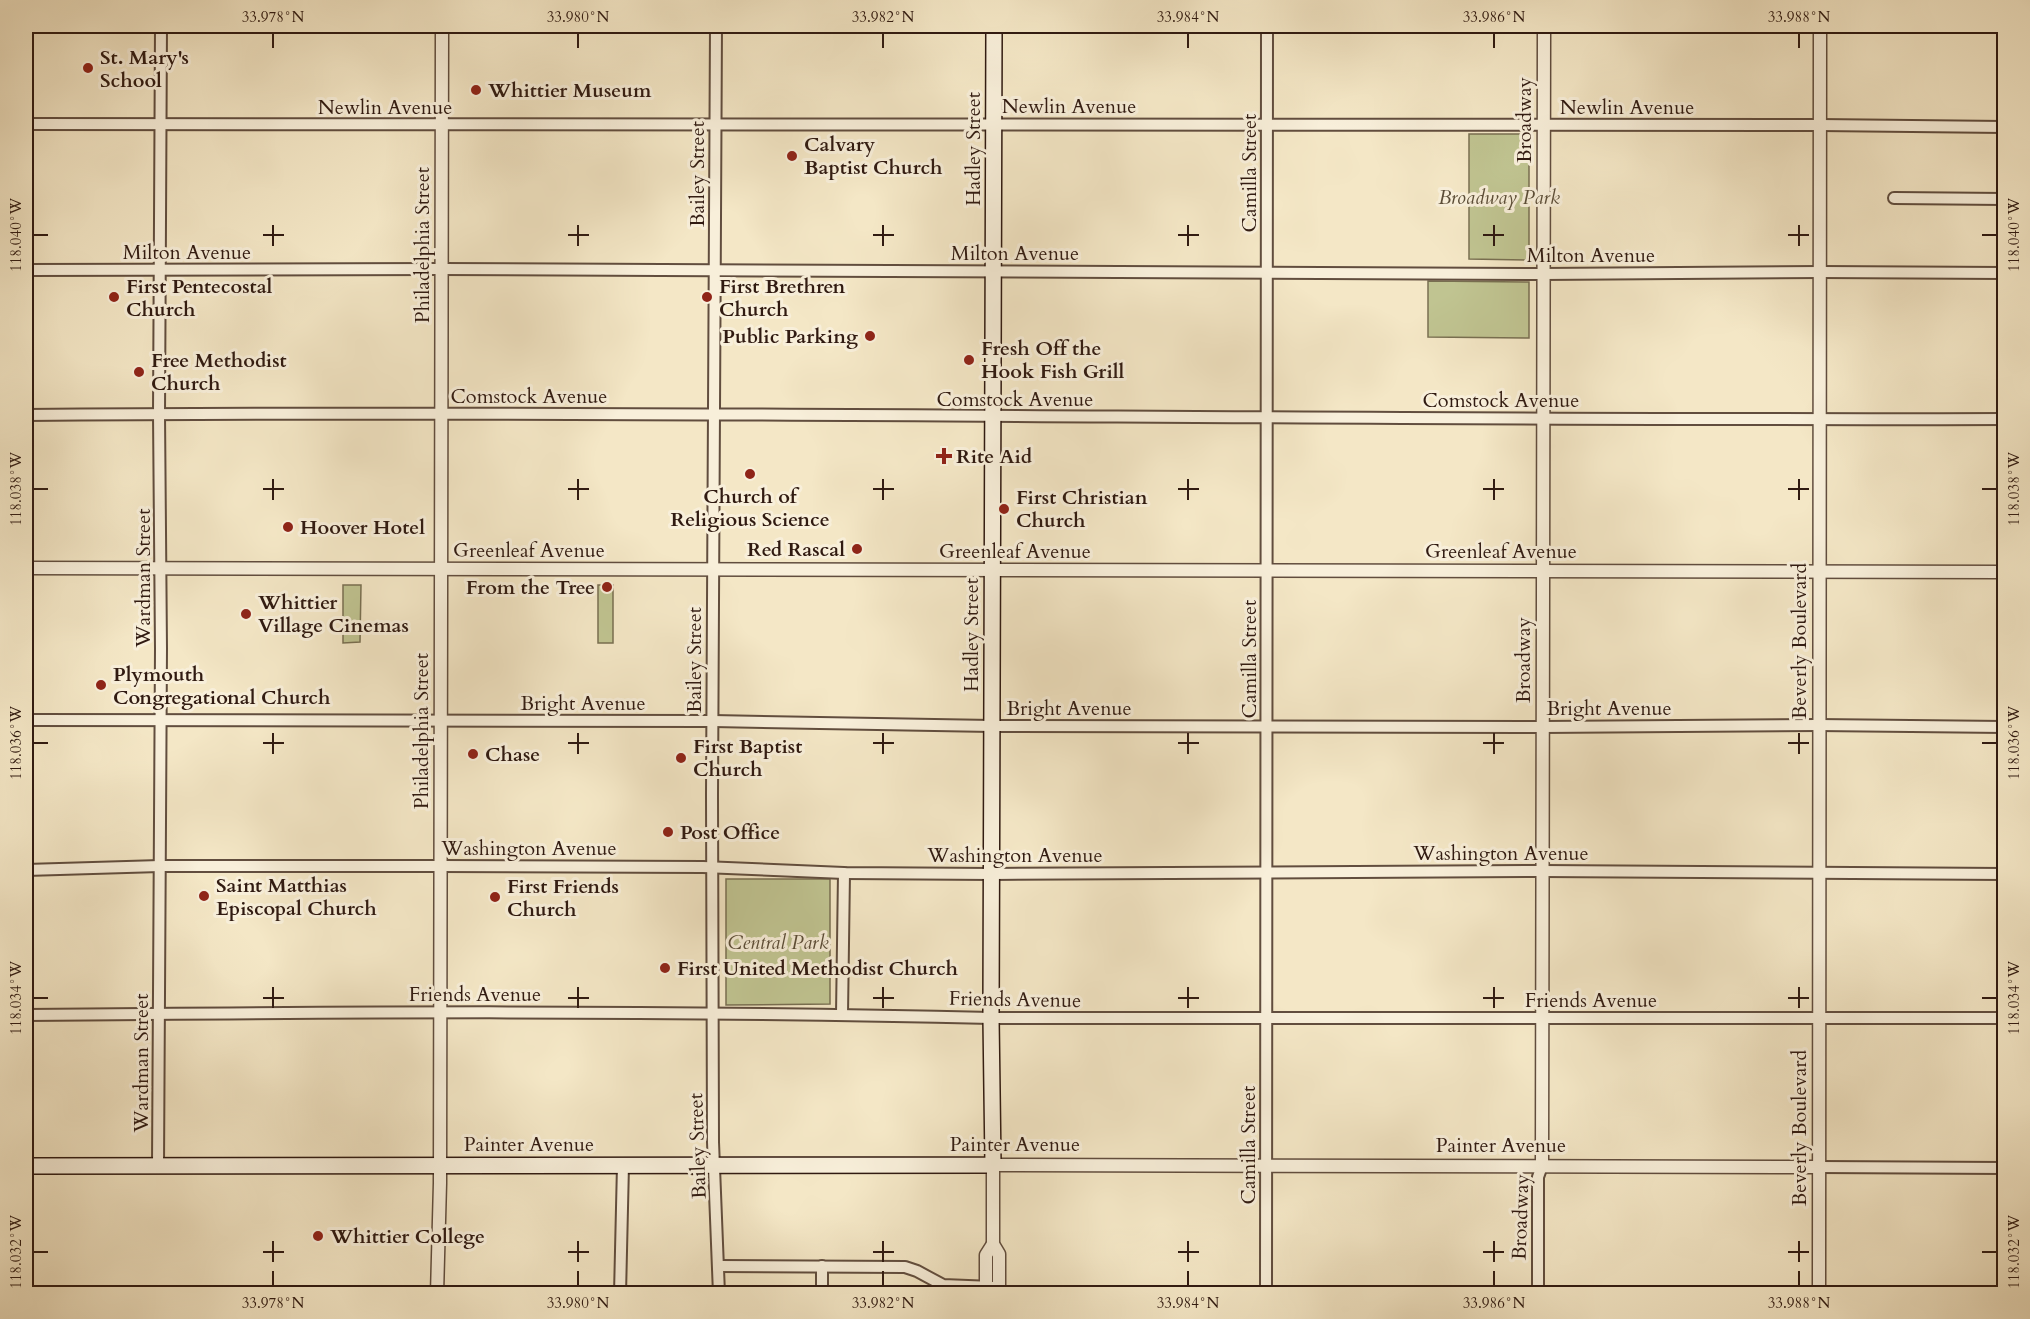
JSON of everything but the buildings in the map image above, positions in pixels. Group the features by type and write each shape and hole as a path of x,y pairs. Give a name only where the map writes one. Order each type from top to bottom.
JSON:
{"main road":[{"name":"Hadley Street","path":"993,1165 991,1018 994,26"},
{"name":"Painter Avenue","path":"26,1166 993,1165"}],"street":[{"name":"Wardman Street","path":"158,1166 161,26"},
{"name":"Philadelphia Street","path":"437,1293 440,1165 442,26"},
{"name":"Bailey Street","path":"716,26 712,570 713,1014 718,1293"},
{"name":"Camilla Street","path":"1266,1293 1268,26"},
{"name":"Broadway","path":"1538,1293 1538,1177 1542,1166 1544,26"},
{"name":"Beverly Boulevard","path":"1819,1293 1820,26"},
{"name":"Newlin Avenue","path":"26,124 1267,124 2004,127"},
{"path":"1894,198 2004,198"},
{"name":"Milton Avenue","path":"26,270 2004,273"},
{"name":"Comstock Avenue","path":"26,415 714,413 993,417 2004,419"},
{"name":"Greenleaf Avenue","path":"26,568 2004,572"},
{"name":"Bright Avenue","path":"26,720 713,721 992,726 1818,725 2004,727"},
{"name":"Washington Avenue","path":"26,870 160,866 440,866 703,867 844,873 993,874 1542,871 2004,874"},
{"path":"842,1014 844,873"},
{"name":"Friends Avenue","path":"26,1015 440,1011 842,1014 991,1018 2004,1018"},
{"path":"620,1293 622,1165"},
{"name":"Painter Avenue","path":"993,1165 2004,1168"},
{"name":"Hadley Street","path":"993,1165 993,1244 999,1254 999,1290"},
{"name":"Hadley Street","path":"986,1290 986,1255 993,1244"},
{"path":"719,1266 905,1267 943,1285 999,1290"},
{"path":"822,1266 822,1293"}],"green space":[{"name":"Broadway Park","path":"1469,134 1529,134 1529,260 1469,259"},
{"path":"1428,281 1529,282 1529,338 1428,337"},
{"path":"343,585 361,585 360,642 343,643"},
{"path":"598,585 613,585 613,643 598,643"},
{"name":"Central Park","path":"726,879 830,879 830,1004 726,1005"}],"place":[{"name":"St. Mary's School","path":"88,68"},
{"name":"Whittier Museum","path":"476,90"},
{"name":"Calvary Baptist Church","path":"792,156"},
{"name":"First Pentecostal Church","path":"114,297"},
{"name":"First Brethren Church","path":"707,297"},
{"name":"Public Parking","path":"870,336"},
{"name":"Fresh Off the Hook Fish Grill","path":"969,360"},
{"name":"Free Methodist Church","path":"139,372"},
{"name":"Rite Aid","path":"944,456"},
{"name":"Church of Religious Science","path":"750,474"},
{"name":"First Christian Church","path":"1004,509"},
{"name":"Hoover Hotel","path":"288,527"},
{"name":"Red Rascal","path":"857,549"},
{"name":"From the Tree","path":"607,587"},
{"name":"Whittier Village Cinemas","path":"246,614"},
{"name":"Plymouth Congregational Church","path":"101,685"},
{"name":"Chase","path":"473,754"},
{"name":"First Baptist Church","path":"681,758"},
{"name":"Post Office","path":"668,832"},
{"name":"Saint Matthias Episcopal Church","path":"204,896"},
{"name":"First Friends Church","path":"495,897"},
{"name":"First United Methodist Church","path":"665,968"},
{"name":"Whittier College","path":"318,1236"}]}
